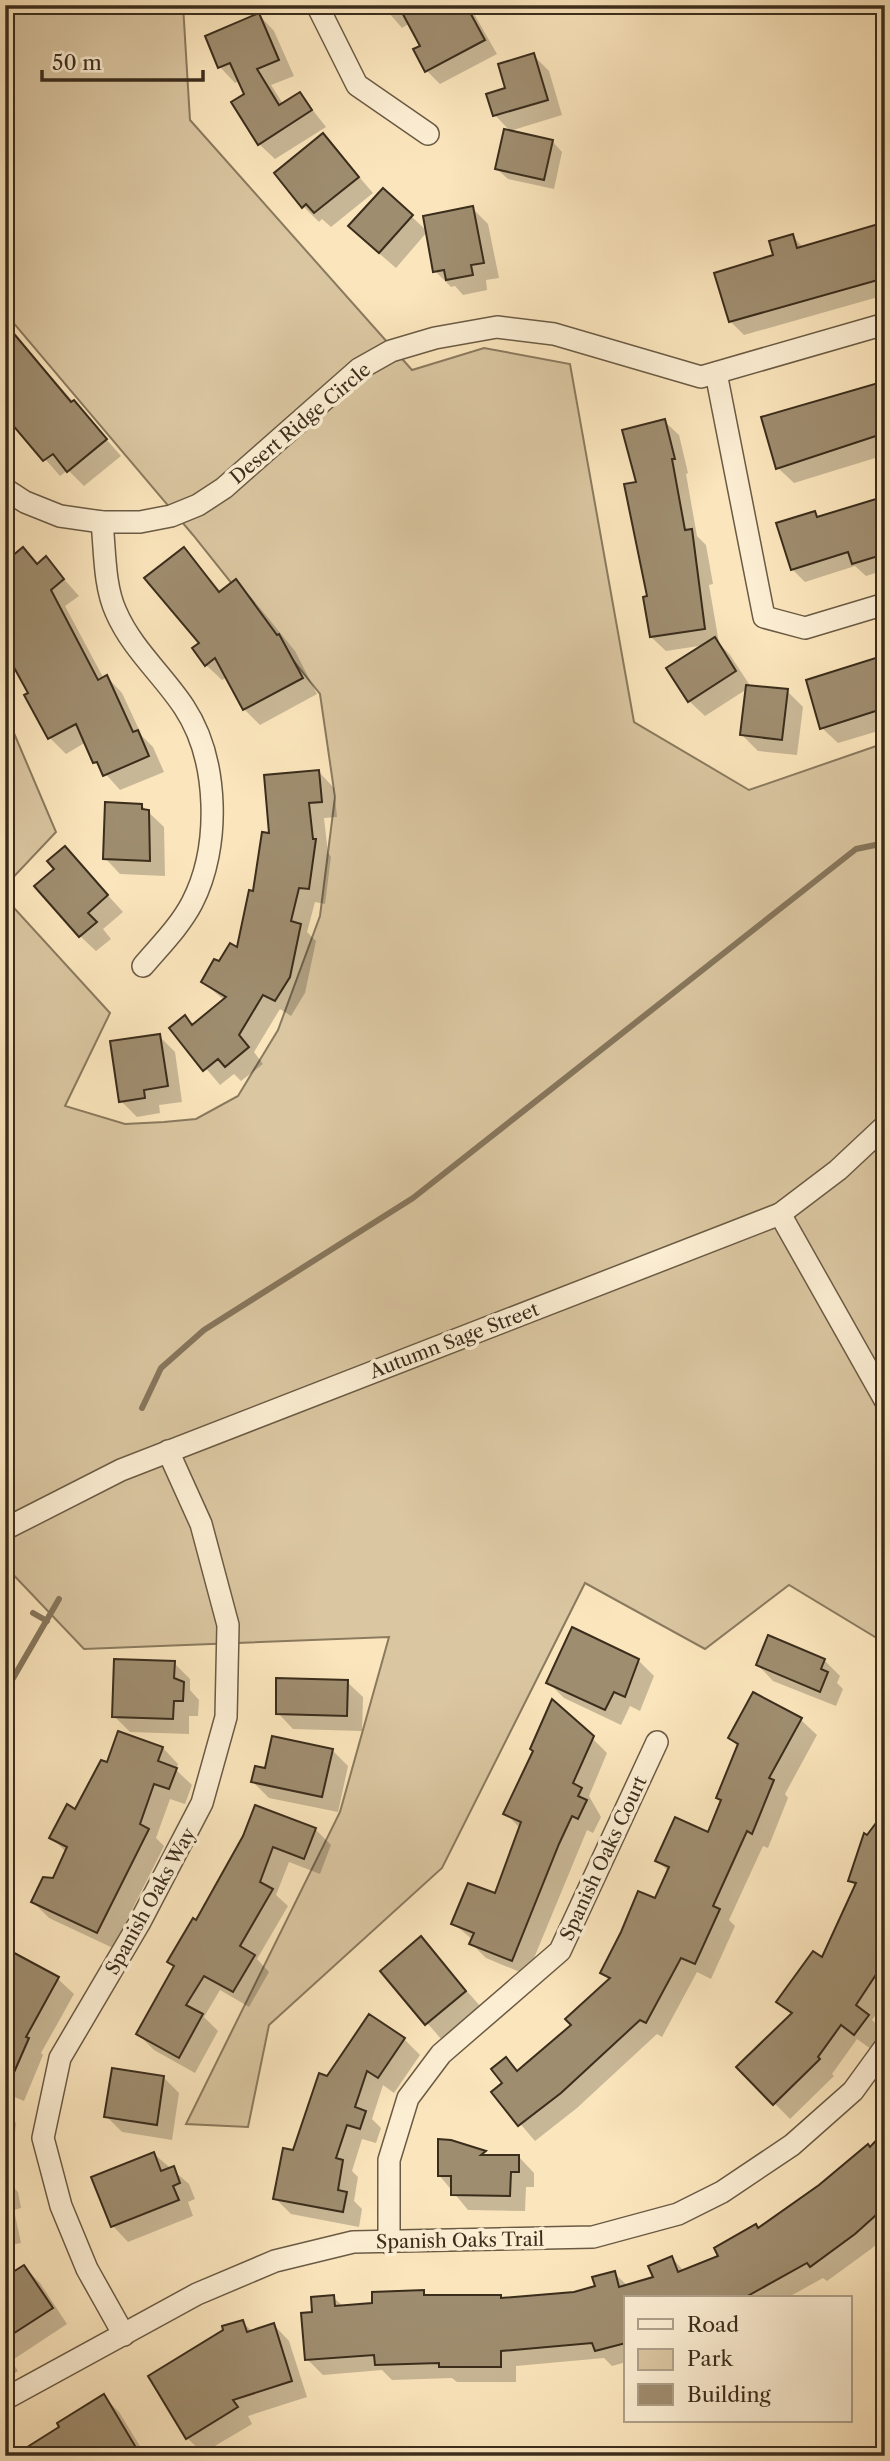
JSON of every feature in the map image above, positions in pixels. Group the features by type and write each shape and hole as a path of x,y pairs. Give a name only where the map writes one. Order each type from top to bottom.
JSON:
{"street":[{"path":"317,5 357,85 428,134"},
{"name":"Desert Ridge Circle","path":"5,489 25,502 60,516 102,523 140,522 171,516 198,505 224,488 359,369 391,351 435,338 497,327 554,334 701,377 885,324"},
{"path":"716,373 764,617 806,628 885,604"},
{"path":"102,523 114,609 125,631 184,707 200,735 210,771 212,811 209,842 193,902 143,966"},
{"name":"Autumn Sage Street","path":"5,1530 121,1469 780,1214 838,1170 885,1126"},
{"path":"780,1214 885,1399"},
{"name":"Spanish Oaks Way","path":"124,2335 87,2269 61,2206 43,2138 60,2058 140,1922 202,1803 226,1717 228,1625 201,1524 168,1451"},
{"name":"Spanish Oaks Court","path":"390,2243 389,2160 408,2098 441,2054 560,1951 657,1742"},
{"name":"Spanish Oaks Trail","path":"5,2399 197,2294 275,2261 354,2242 593,2238 678,2214 722,2192 792,2145 853,2091 885,2047"}],"green space":[{"path":"5,5 183,5 190,120 412,370 484,348 570,364 634,722 749,790 885,743 885,1643 789,1585 705,1649 585,1583 442,1868 269,2025 248,2127 186,2124 340,1812 389,1637 84,1649 5,1566 5,898 110,1013 65,1106 125,1124 196,1119 238,1096 278,1030 320,916 335,797 320,694 193,535 5,313"},
{"path":"5,712 56,832 5,886"}],"building":[{"path":"398,5 466,5 485,40 425,72 413,49 420,46"},
{"path":"259,13 279,60 257,69 279,105 300,92 312,110 258,145 231,102 244,94 230,63 218,68 205,36"},
{"path":"534,53 548,100 493,116 486,94 505,88 498,64"},
{"path":"504,129 553,140 544,180 495,169"},
{"path":"323,133 359,177 314,213 306,204 302,208 274,173"},
{"path":"383,188 413,215 379,253 348,226"},
{"path":"473,206 484,263 471,265 473,275 446,280 444,270 433,272 423,216"},
{"path":"885,222 885,278 729,322 714,273 773,255 769,241 793,234 797,248"},
{"path":"5,323 71,402 74,400 107,439 67,472 53,454 43,461 5,416"},
{"path":"885,381 885,433 776,469 761,417"},
{"path":"665,419 675,459 672,459 685,530 692,529 705,629 650,637 643,597 647,596 624,484 636,482 622,430"},
{"path":"876,499 885,528 885,554 852,564 848,552 791,570 776,523 815,511 817,517"},
{"path":"23,547 37,564 46,556 64,579 51,590 98,680 107,675 133,732 138,730 149,756 103,776 97,762 93,763 76,724 48,739 24,695 28,693 5,651 5,562"},
{"path":"184,547 219,592 236,579 277,635 279,634 303,678 243,710 215,658 205,666 192,648 199,643 144,578"},
{"path":"715,637 736,671 688,702 666,668"},
{"path":"885,655 885,708 820,729 806,680"},
{"path":"746,685 788,689 782,740 740,735"},
{"path":"319,770 322,802 309,803 313,839 316,839 309,889 299,888 291,921 301,924 290,977 275,1001 263,995 239,1035 249,1047 225,1067 218,1059 203,1071 169,1028 185,1015 192,1025 226,997 201,982 214,959 219,961 230,943 237,947 249,890 253,891 262,832 269,833 264,775"},
{"path":"105,802 142,804 142,809 149,810 150,861 103,859"},
{"path":"65,846 108,895 88,913 97,922 79,937 34,886 54,869 47,861"},
{"path":"160,1034 168,1086 144,1090 145,1098 119,1102 110,1041"},
{"path":"572,1627 639,1659 625,1697 614,1692 605,1710 546,1683"},
{"path":"768,1635 825,1659 821,1669 828,1672 820,1692 756,1665"},
{"path":"114,1659 175,1661 174,1678 184,1682 183,1701 174,1701 173,1719 112,1717"},
{"path":"276,1678 348,1680 347,1716 276,1714"},
{"path":"753,1692 802,1718 769,1778 774,1780 752,1834 747,1831 713,1906 720,1909 695,1964 681,1958 646,2023 640,2020 561,2093 518,2126 491,2092 502,2083 491,2069 506,2057 517,2071 571,2025 565,2019 610,1978 600,1973 638,1891 655,1898 669,1867 655,1861 675,1817 708,1832 721,1800 716,1798 738,1744 728,1738"},
{"path":"552,1699 594,1736 573,1783 582,1788 578,1796 587,1800 578,1819 572,1816 512,1961 469,1944 474,1933 451,1924 468,1883 495,1893 521,1822 503,1814 533,1751 530,1749"},
{"path":"118,1731 163,1747 158,1761 177,1768 169,1789 154,1784 140,1824 149,1829 97,1933 31,1902 43,1877 53,1878 67,1847 49,1838 67,1804 75,1809 101,1760 107,1762"},
{"path":"272,1736 333,1749 322,1797 251,1782 255,1766 265,1768"},
{"path":"255,1805 316,1828 304,1859 273,1847 260,1882 273,1889 240,1946 255,1955 233,1992 204,1976 186,2005 203,2014 179,2058 136,2034 174,1966 167,1962 193,1918 196,1920 243,1836"},
{"path":"885,1811 885,1961 856,2005 869,2015 854,2035 841,2025 818,2057 820,2059 773,2105 736,2067 792,2013 776,2002 813,1951 822,1957 856,1883 848,1881 864,1833 867,1835"},
{"path":"421,1936 466,1991 425,2025 380,1971"},
{"path":"5,1948 59,1977 26,2037 29,2038 5,2093"},
{"path":"369,2014 405,2038 378,2078 367,2071 355,2107 366,2111 360,2129 347,2125 336,2158 343,2160 338,2190 347,2192 343,2212 273,2199 283,2148 293,2150 319,2073 327,2076"},
{"path":"112,2068 164,2076 157,2125 104,2117"},
{"path":"885,2131 885,2207 855,2234 810,2267 807,2263 748,2296 624,2296 624,2344 595,2351 592,2343 501,2351 501,2367 439,2367 439,2363 375,2365 374,2355 305,2360 301,2313 312,2312 311,2297 334,2295 335,2306 372,2303 372,2292 424,2290 424,2295 501,2295 501,2298 574,2292 595,2286 592,2277 615,2271 619,2287 653,2277 648,2266 672,2256 678,2272 718,2256 714,2248 756,2224 758,2228 819,2185 868,2144 870,2147"},
{"path":"438,2139 451,2140 486,2151 481,2155 519,2155 519,2172 511,2172 510,2196 451,2195 451,2176 438,2176"},
{"path":"154,2152 161,2171 174,2166 180,2183 173,2186 179,2200 111,2227 91,2177"},
{"path":"24,2265 53,2308 5,2339 5,2277"},
{"path":"243,2320 247,2332 274,2323 292,2381 233,2400 238,2407 186,2439 148,2376 223,2330 222,2326"},
{"path":"104,2394 141,2456 13,2456 59,2427 57,2423"}],"waterway":[{"path":"142,1408 161,1368 204,1330 413,1198 856,849 885,843"},
{"path":"5,1692 59,1599"},
{"path":"33,1613 47,1621"}]}
